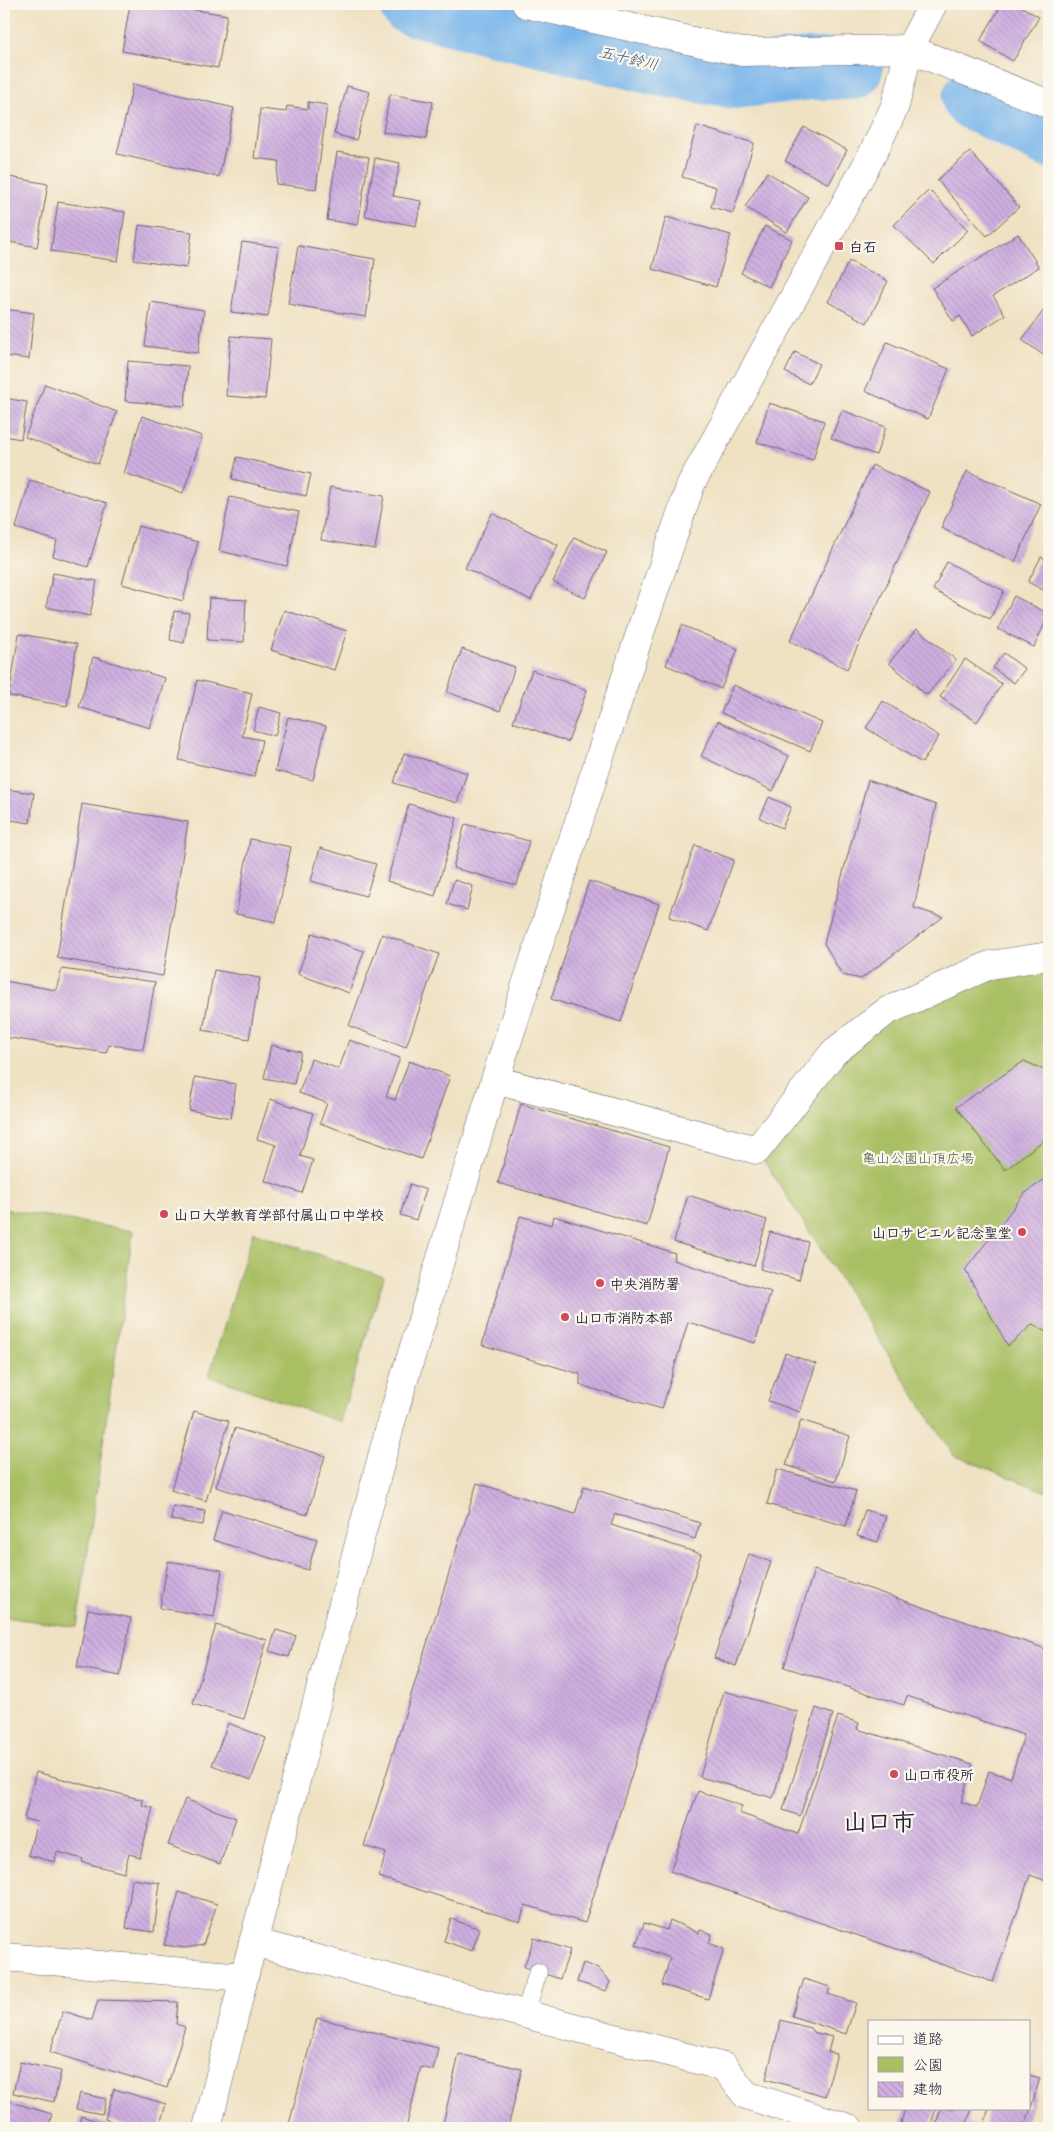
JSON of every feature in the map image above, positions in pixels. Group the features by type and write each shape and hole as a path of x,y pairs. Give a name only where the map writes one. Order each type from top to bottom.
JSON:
{"street":[{"path":"526,4 742,52 909,49 1049,104"},
{"path":"207,2128 253,1942 392,1419 496,1080 639,636 691,484 872,155 894,106 909,49 933,4"},
{"path":"496,1080 757,1150 834,1052 887,1010 990,965 1049,956"},
{"path":"253,1942 724,2067 746,2095 849,2128"},
{"path":"4,1957 244,1977"}],"lane":[{"path":"525,2014 538,1972"}],"green space":[{"name":"亀山公園山頂広場","path":"1049,956 1049,1493 953,1455 757,1150 887,1011"},
{"path":"4,1209 133,1231 77,1627 4,1617"},
{"path":"253,1232 384,1277 340,1422 209,1376"}],"building":[{"path":"130,4 158,4 227,15 218,68 122,51"},
{"path":"1002,4 1017,4 1039,17 1013,61 980,41"},
{"path":"133,84 234,108 219,177 117,154"},
{"path":"347,86 370,92 356,140 334,134"},
{"path":"390,94 433,102 426,139 383,132"},
{"path":"308,102 327,105 316,189 276,184 279,161 254,158 260,109 286,112 287,106 308,109"},
{"path":"697,126 754,143 733,213 711,207 716,187 682,177"},
{"path":"804,127 847,150 829,184 785,161"},
{"path":"337,152 369,157 358,225 327,220"},
{"path":"970,152 1019,207 987,236 937,180"},
{"path":"375,158 400,163 393,196 421,201 416,226 365,216"},
{"path":"767,172 808,197 787,232 745,207"},
{"path":"4,176 48,184 37,247 4,241"},
{"path":"929,190 968,230 934,264 894,225"},
{"path":"58,202 125,212 118,261 51,251"},
{"path":"666,217 731,235 716,287 652,269"},
{"path":"139,225 192,232 187,268 134,260"},
{"path":"765,226 792,240 769,287 741,273"},
{"path":"1018,234 1039,267 993,296 1005,315 972,336 960,316 953,321 932,288"},
{"path":"242,242 279,247 268,317 231,312"},
{"path":"298,246 375,259 366,317 288,304"},
{"path":"849,261 888,281 867,323 828,302"},
{"path":"151,302 204,310 198,353 145,346"},
{"path":"1049,303 1049,359 1022,340"},
{"path":"4,309 34,313 29,359 4,356"},
{"path":"231,336 271,339 265,399 226,396"},
{"path":"887,342 949,369 928,419 865,391"},
{"path":"795,352 819,364 809,384 785,372"},
{"path":"128,361 188,366 185,406 125,401"},
{"path":"45,384 117,412 98,464 25,437"},
{"path":"4,398 27,402 21,439 4,436"},
{"path":"769,403 824,421 813,460 757,442"},
{"path":"842,410 886,427 876,455 831,438"},
{"path":"142,416 202,436 183,493 124,473"},
{"path":"237,457 311,474 306,496 232,479"},
{"path":"872,465 930,492 847,669 790,641"},
{"path":"967,471 1041,504 1015,562 941,528"},
{"path":"30,480 107,503 88,567 53,556 57,541 16,528"},
{"path":"330,487 384,496 375,549 321,540"},
{"path":"230,497 299,512 287,566 219,551"},
{"path":"492,513 558,545 531,600 465,568"},
{"path":"138,526 198,542 183,601 122,584"},
{"path":"574,537 607,552 585,598 553,582"},
{"path":"1041,557 1049,561 1049,593 1028,582"},
{"path":"947,562 1004,591 990,619 933,590"},
{"path":"53,573 97,581 90,616 46,607"},
{"path":"1014,596 1049,614 1034,647 998,629"},
{"path":"209,598 246,600 244,642 207,640"},
{"path":"284,610 347,631 334,670 271,650"},
{"path":"174,611 189,613 184,643 170,640"},
{"path":"682,625 738,649 721,689 666,665"},
{"path":"917,629 956,660 927,695 889,663"},
{"path":"19,634 77,644 67,706 9,696"},
{"path":"462,649 515,667 500,711 447,692"},
{"path":"1004,653 1025,669 1014,683 993,668"},
{"path":"93,657 165,678 150,728 79,707"},
{"path":"965,659 1002,684 977,722 940,697"},
{"path":"532,670 587,690 568,742 513,722"},
{"path":"197,680 252,693 242,736 262,740 254,777 179,760"},
{"path":"733,685 822,723 810,751 721,713"},
{"path":"883,701 939,736 922,763 866,728"},
{"path":"259,707 281,713 275,736 253,730"},
{"path":"288,717 326,726 313,780 275,771"},
{"path":"718,721 789,756 773,791 701,756"},
{"path":"404,753 467,773 457,803 394,783"},
{"path":"868,780 936,805 914,908 943,917 861,979 842,975 824,943"},
{"path":"4,789 34,793 30,823 4,819"},
{"path":"769,797 791,807 782,828 760,818"},
{"path":"82,804 188,822 163,976 57,958"},
{"path":"409,804 457,818 435,896 387,881"},
{"path":"465,824 529,841 517,885 453,868"},
{"path":"250,839 291,847 276,922 236,914"},
{"path":"695,845 734,860 708,931 669,917"},
{"path":"320,848 376,864 366,896 311,881"},
{"path":"454,880 473,886 467,910 447,904"},
{"path":"589,881 659,904 621,1022 551,999"},
{"path":"312,933 364,951 349,993 298,974"},
{"path":"382,934 439,954 406,1047 349,1026"},
{"path":"62,969 155,982 143,1049 109,1045 106,1053 4,1037 4,981 56,990"},
{"path":"214,970 260,978 249,1039 203,1030"},
{"path":"349,1040 400,1058 386,1097 395,1100 409,1061 450,1076 421,1159 320,1123 327,1103 299,1093 311,1059 339,1069"},
{"path":"271,1045 301,1052 294,1084 264,1078"},
{"path":"1024,1061 1049,1072 1049,1136 1005,1170 956,1107"},
{"path":"195,1077 236,1084 231,1118 189,1110"},
{"path":"270,1099 313,1113 300,1156 313,1160 302,1193 265,1181 276,1145 257,1139"},
{"path":"521,1104 669,1147 647,1226 498,1183"},
{"name":"山口サビエル記念聖堂","path":"1049,1176 1049,1334 1033,1324 1008,1346 965,1270 1024,1194"},
{"path":"410,1184 426,1190 416,1220 400,1215"},
{"path":"688,1195 767,1220 754,1266 674,1242"},
{"path":"520,1216 552,1225 554,1216 675,1253 673,1260 771,1292 755,1343 688,1322 662,1409 580,1385 580,1374 482,1345"},
{"path":"770,1232 808,1242 799,1280 760,1269"},
{"path":"785,1353 816,1364 800,1412 768,1401"},
{"path":"194,1411 229,1421 206,1501 171,1490"},
{"path":"801,1420 850,1436 836,1481 786,1465"},
{"path":"235,1428 325,1456 307,1515 216,1487"},
{"path":"777,1469 856,1491 846,1526 767,1504"},
{"path":"477,1483 575,1514 584,1486 700,1523 695,1539 615,1514 611,1525 701,1554 585,1923 525,1905 520,1922 379,1877 386,1853 364,1846"},
{"path":"173,1506 205,1511 203,1525 171,1520"},
{"path":"222,1510 317,1539 308,1570 213,1540"},
{"path":"865,1510 886,1516 878,1542 857,1536"},
{"path":"749,1554 771,1562 736,1666 714,1658"},
{"path":"168,1561 222,1570 214,1617 160,1608"},
{"name":"山口市役所","path":"814,1570 1049,1650 1049,1882 1030,1875 993,1982 670,1871 698,1791 742,1806 739,1813 798,1834 838,1716 859,1723 857,1729 973,1764 961,1802 977,1807 989,1771 1011,1778 1024,1735 907,1696 904,1705 784,1667"},
{"path":"88,1609 131,1618 120,1676 77,1667"},
{"path":"216,1625 267,1640 244,1719 193,1704"},
{"path":"276,1630 296,1636 289,1657 269,1651"},
{"path":"724,1691 798,1712 773,1798 700,1777"},
{"path":"816,1708 833,1714 800,1816 783,1810"},
{"path":"228,1723 266,1738 251,1780 212,1765"},
{"path":"36,1772 143,1800 142,1805 153,1808 140,1857 129,1854 124,1873 82,1862 83,1859 57,1852 55,1862 28,1855 37,1822 24,1819"},
{"path":"185,1799 236,1818 220,1864 168,1845"},
{"path":"132,1879 160,1883 154,1932 126,1928"},
{"path":"179,1892 217,1904 203,1945 185,1948 164,1945"},
{"path":"451,1919 480,1929 472,1951 444,1941"},
{"path":"670,1920 699,1933 700,1930 712,1934 709,1943 724,1949 708,1999 662,1985 670,1958 636,1945 644,1923 667,1930"},
{"path":"534,1938 570,1950 560,1979 524,1967"},
{"path":"583,1963 598,1968 610,1982 606,1991 577,1982"},
{"path":"804,1979 830,1987 828,1994 856,2003 846,2034 792,2016"},
{"path":"98,2000 178,2002 176,2024 185,2027 167,2088 50,2052 63,2011 92,2020"},
{"path":"317,2018 438,2048 433,2070 421,2067 406,2128 288,2128"},
{"path":"781,2020 810,2028 813,2032 832,2037 828,2052 837,2054 825,2096 766,2079"},
{"path":"459,2054 522,2069 508,2128 442,2128"},
{"path":"20,2062 61,2071 54,2102 13,2093"},
{"path":"1030,2075 1040,2078 1026,2124 1022,2123 1020,2128 983,2128 988,2110 1030,2110"},
{"path":"114,2089 166,2104 159,2128 135,2128 105,2119"},
{"path":"80,2093 106,2099 102,2114 76,2109"},
{"path":"4,2100 52,2114 48,2128 4,2128"},
{"path":"904,2110 935,2110 930,2128 920,2128 901,2123"},
{"path":"940,2110 971,2110 967,2123 976,2126 975,2128 935,2128"},
{"path":"81,2116 119,2128 78,2128"}],"waterway":[{"name":"五十鈴川","path":"410,4 658,65 733,78 810,69 852,69"},
{"name":"五十鈴川","path":"973,99 1049,137"}],"place":[{"name":"白石","path":"839,246"},
{"name":"山口大学教育学部付属山口中学校","path":"164,1214"},
{"name":"山口サビエル記念聖堂","path":"1022,1232"},
{"name":"中央消防署","path":"600,1283"},
{"name":"山口市消防本部","path":"565,1317"},
{"name":"山口市役所","path":"894,1774"}],"district":[{"name":"山口市","path":"879,1820"}]}
